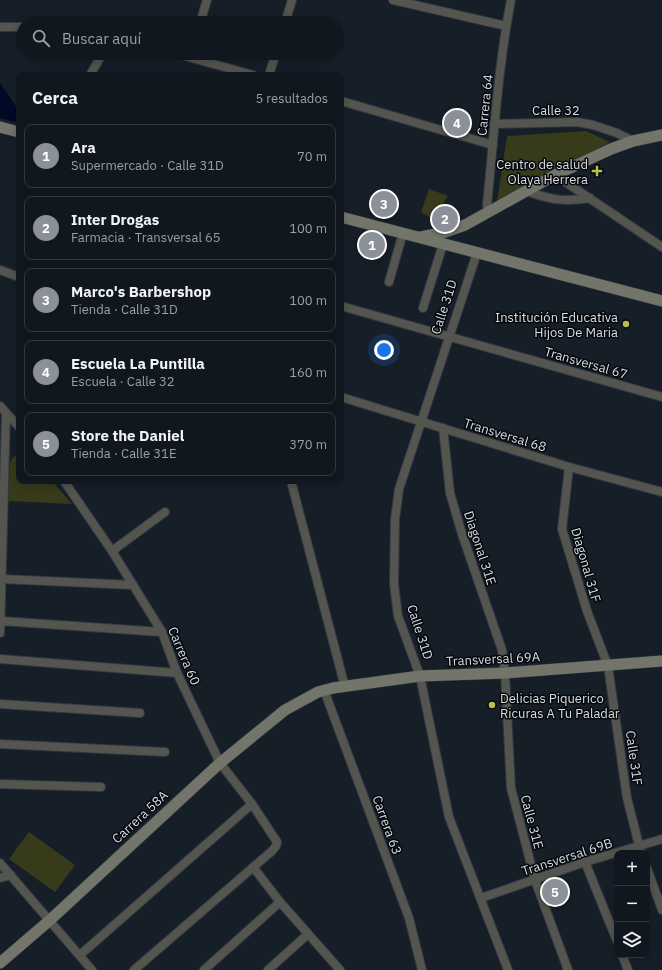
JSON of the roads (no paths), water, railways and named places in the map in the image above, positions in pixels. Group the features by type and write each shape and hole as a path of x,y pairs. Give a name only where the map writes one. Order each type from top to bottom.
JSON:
{"street":[{"path":"202,16 207,0"},
{"path":"287,16 292,0"},
{"path":"393,0 506,26"},
{"name":"Carrera 64","path":"488,213 487,205 494,124 506,26 511,0"},
{"path":"0,27 16,27"},
{"path":"92,72 99,60"},
{"path":"205,60 243,72"},
{"path":"270,72 274,60"},
{"path":"344,102 493,145"},
{"name":"Calle 32","path":"494,124 577,122 593,125 617,133 633,141"},
{"path":"0,127 16,131"},
{"path":"419,238 456,229 465,225 555,175 611,149 633,141 662,135"},
{"path":"555,175 662,247"},
{"path":"527,191 542,197 558,200 590,198"},
{"path":"344,218 662,301"},
{"path":"389,282 403,233"},
{"path":"422,308 443,244"},
{"name":"Calle 31D","path":"477,253 400,489 396,519 394,584 398,616 420,676 449,817 508,970"},
{"path":"0,270 16,276"},
{"name":"Transversal 67","path":"344,307 662,397"},
{"name":"Transversal 68","path":"344,398 569,467 662,492"},
{"path":"0,406 16,424"},
{"path":"0,633 2,474 6,413"},
{"name":"Diagonal 31E","path":"443,428 450,493 462,534 502,650 505,673"},
{"name":"Diagonal 31F","path":"569,467 562,529 587,610 608,666"},
{"name":"Carrera 60","path":"66,484 112,551 162,632 176,673 220,763 252,804 277,842 272,851 253,867"},
{"path":"292,484 345,687"},
{"path":"112,551 165,512"},
{"path":"1,574 133,584"},
{"path":"1,621 162,632"},
{"path":"0,659 176,673"},
{"name":"Transversal 69A","path":"304,698 324,690 420,676 505,673 662,661"},
{"name":"Calle 31F","path":"608,666 627,798 640,849"},
{"name":"Calle 31E","path":"505,673 511,788 535,880 568,970"},
{"name":"Carrera 63","path":"324,690 409,918 422,970"},
{"name":"Carrera 58A","path":"0,963 50,920 220,763 285,710 304,698"},
{"path":"0,704 140,713"},
{"path":"0,744 165,752"},
{"path":"0,784 101,787"},
{"path":"80,955 252,804"},
{"name":"Transversal 69B","path":"481,898 585,862 640,849 662,839"},
{"path":"585,862 614,934"},
{"path":"0,863 92,970"},
{"path":"134,970 253,867 280,902 337,969"},
{"path":"0,878 11,875"},
{"path":"650,876 662,910"},
{"path":"204,970 280,902"},
{"path":"268,970 308,934"},
{"path":"623,958 628,970"}],"water":[{"path":"0,83 16,107 16,122 0,118"}],"place":[{"name":"Escuela La Puntilla","path":"457,123"},
{"name":"Centro de salud Olaya Herrera","path":"597,171"},
{"name":"Marco's Barbershop","path":"384,204"},
{"name":"Inter Drogas","path":"445,219"},
{"name":"Ara","path":"372,245"},
{"name":"Institución Educativa Hijos De Maria","path":"626,324"},
{"name":"Delicias Piquerico Ricuras A Tu Paladar","path":"492,705"},
{"name":"Store the Daniel","path":"555,892"}]}
